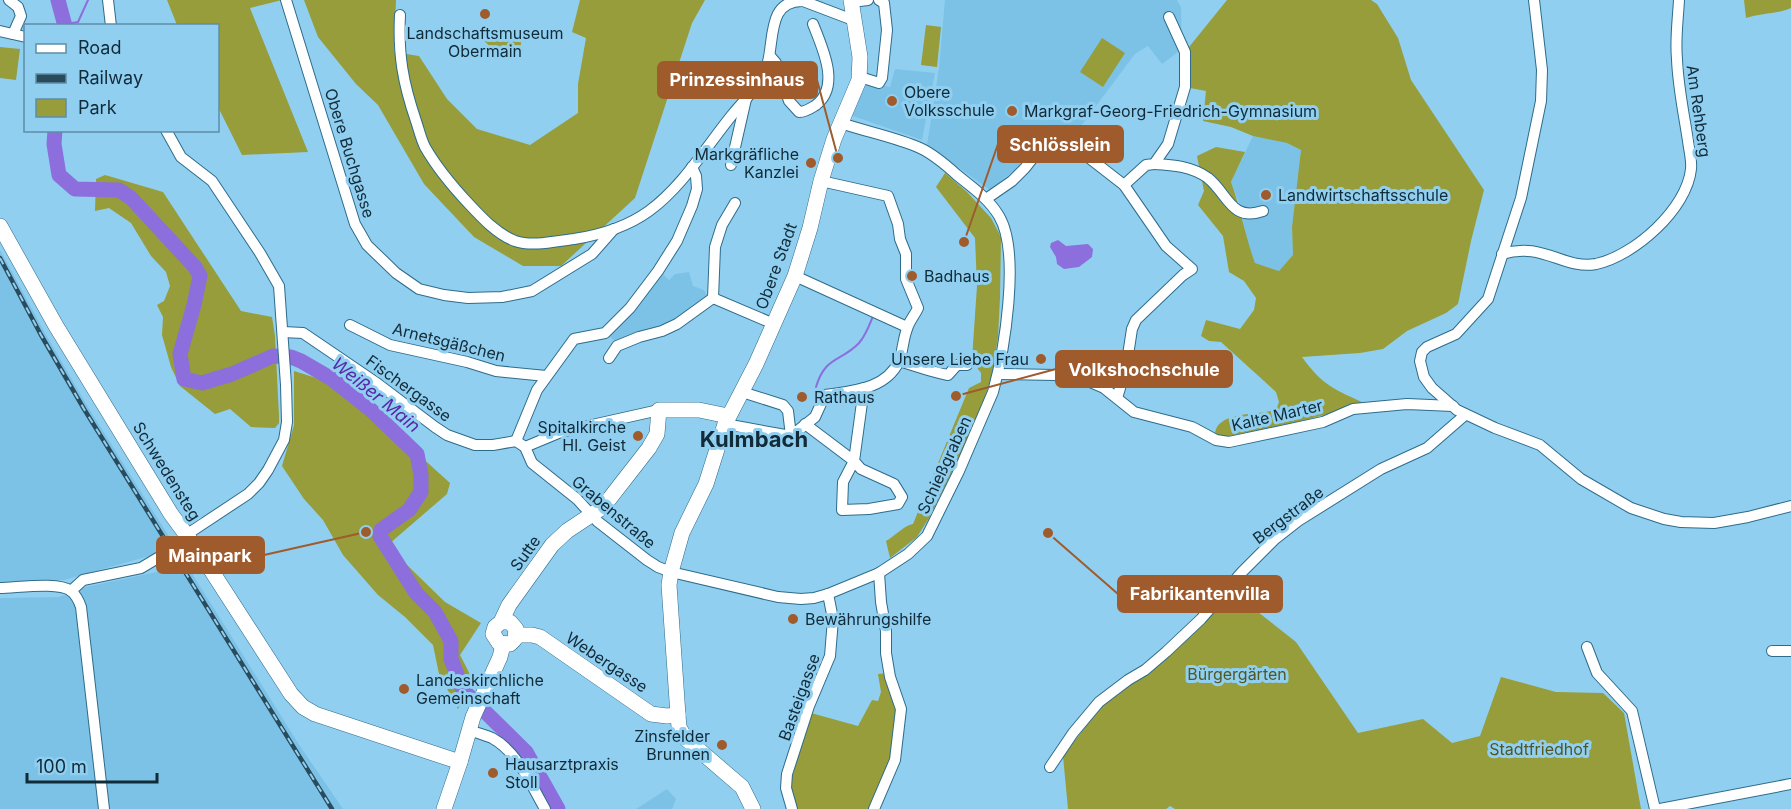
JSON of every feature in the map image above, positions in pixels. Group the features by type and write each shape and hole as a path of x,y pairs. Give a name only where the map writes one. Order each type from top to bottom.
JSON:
{"street":[{"path":"9,0 18,7 21,16 13,34"},
{"path":"108,0 111,24"},
{"name":"Obere Buchgasse","path":"286,0 355,224 367,245 396,273 419,289 444,295 475,298 518,294 532,291 592,254 614,229"},
{"path":"868,0 851,1 860,57 860,77 879,82 882,78 887,30 884,3 879,0"},
{"path":"1534,0 1542,70 1541,101 1521,198 1488,299 1456,334 1422,352 1420,361 1424,377 1432,388 1458,410 1540,445 1563,466 1600,491 1631,508 1664,519 1714,523 1791,506"},
{"name":"Am Rehberg","path":"1502,254 1526,250 1593,265 1617,258 1653,232 1680,201 1691,168 1676,58 1679,0"},
{"path":"400,15 399,43 405,88 424,146 452,187 498,231 517,241 543,243 597,236 614,229 649,211 674,188 761,81 770,56 779,10 794,1 810,3 853,20"},
{"path":"1154,164 1168,144 1185,87 1185,52 1169,17"},
{"path":"770,56 776,63 789,101 799,112 804,112 824,99 829,83 822,49 813,24"},
{"path":"0,31 24,37"},
{"name":"Obere Stadt","path":"750,802 735,781 685,738 679,727 670,603 671,572 682,533 706,484 727,420 795,276 834,139 860,77"},
{"path":"731,165 747,96"},
{"name":"Schießgraben","path":"778,597 808,598 828,594 879,573 908,554 927,536 988,407 998,374 1005,325 1010,265 1006,236 1000,217 986,199 946,165 921,149 841,123"},
{"path":"167,132 181,157 212,182 260,253 279,286 285,365 287,422 284,440 278,454 259,483 248,494 186,535"},
{"path":"986,199 1012,181 1047,140 1056,135 1066,138 1124,185 1166,246 1192,269 1136,320 1117,398"},
{"path":"1124,185 1146,165 1182,165 1208,178 1236,211 1255,214 1263,211"},
{"path":"520,444 537,390 574,339 605,333 630,308 658,271 676,241 692,206 697,189 696,176 692,167"},
{"path":"791,436 815,417 825,395 864,388 889,376 899,361 907,327 914,319 918,308 906,279 906,254 888,196 821,181"},
{"path":"713,298 715,247 722,225 735,202"},
{"name":"Schwedensteg","path":"0,226 84,371 171,514 202,556 291,694 303,707 315,714 460,762"},
{"path":"795,276 907,327"},
{"path":"713,298 774,324"},
{"path":"609,358 617,346 677,324 713,298"},
{"name":"Arnetsgäßchen","path":"350,324 390,345 496,371 546,376"},
{"name":"Fischergasse","path":"283,338 303,333 447,435 475,445 520,444 561,432 659,410"},
{"path":"899,361 929,372 948,375 957,365 967,365"},
{"name":"Kalte Marter","path":"998,374 1055,375 1076,378 1104,388 1134,412 1191,427 1216,440 1229,442 1323,422 1353,409 1407,404 1458,410"},
{"path":"805,424 854,461 861,469 894,484 902,497 898,504 869,509 842,510 843,482 854,461 864,388"},
{"path":"742,392 783,405 788,411 791,436"},
{"path":"659,410 699,410 727,420 791,436"},
{"name":"Sutte","path":"501,622 509,605 552,545 567,531 603,507 649,448 657,434 659,410"},
{"name":"Bergstraße","path":"1050,767 1073,733 1099,702 1145,670 1173,646 1202,619 1242,572 1275,539 1298,521 1381,469 1427,448 1458,410"},
{"name":"Grabenstraße","path":"520,444 532,463 577,499 591,515 658,567 778,597"},
{"path":"71,591 83,580 141,568 161,556"},
{"path":"874,809 895,760 901,717 886,653 886,631 879,573"},
{"path":"0,588 57,586 71,591 78,599 81,607 104,809"},
{"name":"Basteigasse","path":"792,809 786,788 787,774 809,706 830,656 833,619 828,594"},
{"path":"507,621 516,629 517,636 513,642 503,645 496,641 495,627 507,621"},
{"name":"Webergasse","path":"517,636 540,637 651,714 667,717 678,715"},
{"path":"444,809 471,724 503,645"},
{"path":"1587,647 1597,673 1632,711 1655,809"},
{"path":"1772,651 1791,651"},
{"path":"471,724 508,751 528,777 545,809"},
{"path":"1660,809 1791,784"}],"shaded area":[{"name":"Markgraf-Georg-Friedrich-Gymnasium","path":"945,0 1177,0 1181,7 1182,49 1162,64 1148,46 1135,54 1072,138 1057,129 1045,130 1017,168 990,190 927,145 939,68"},
{"name":"Obere Volksschule","path":"895,69 935,73 922,140 850,115 862,80 890,87"},
{"name":"Landwirtschaftsschule","path":"1253,136 1287,143 1301,150 1292,227 1293,255 1279,271 1255,263 1248,245 1240,205 1231,182"},
{"path":"1058,240 1066,246 1088,244 1093,249 1092,257 1079,267 1064,269 1057,264 1050,247 1051,243"},
{"path":"0,250 88,407 298,743 343,809 0,809 0,598 59,597 86,587 171,569 160,553 64,580 0,582"},
{"path":"660,271 669,280 675,274 689,272 693,286 704,290 709,299 674,323 617,344 608,334"},
{"path":"667,789 676,799 672,809 636,809"}],"green space":[{"path":"167,0 282,0 250,8 308,152 242,155 219,109 219,24 177,24"},
{"path":"304,0 396,0 394,52 419,56 447,99 477,129 530,145 578,113 578,84 586,38 572,32 580,0 705,0 692,23 635,198 561,266 523,266 474,237 424,184 378,105 356,84 318,37"},
{"path":"1227,0 1371,0 1377,4 1398,38 1411,80 1484,190 1458,304 1446,313 1407,331 1383,349 1302,357 1323,381 1366,404 1225,437 1215,435 1217,427 1222,422 1239,415 1276,410 1279,402 1276,392 1221,342 1209,341 1201,336 1206,320 1240,329 1254,310 1256,298 1244,281 1229,272 1223,236 1198,205 1204,191 1197,156 1216,147 1245,152 1231,182 1248,243 1255,263 1279,271 1293,255 1292,227 1301,150 1287,143 1253,136 1231,127 1203,121 1206,91 1185,87 1185,52"},
{"path":"1744,0 1791,0 1791,8 1746,18"},
{"path":"926,25 941,27 937,67 921,65"},
{"path":"520,30 521,45 509,48 500,56 478,35"},
{"path":"1102,38 1125,53 1103,87 1080,72"},
{"path":"0,47 20,49 16,80 0,78"},
{"path":"945,173 967,192 991,218 1001,237 998,337 992,373 983,405 970,435 929,518 917,537 890,558 886,541 913,524 969,388 981,382 981,373 976,366 972,365 977,286 975,238 936,187"},
{"path":"105,175 163,192 241,311 272,317 279,416 279,423 275,428 251,427 230,409 215,414 180,386 171,367 162,335 163,317 157,305 164,301 170,286 166,272 151,256 131,223 109,208 95,211 96,179"},
{"path":"294,371 326,381 354,401 388,427 450,483 447,494 389,544 445,602 481,623 460,655 474,682 458,709 439,674 433,645 405,617 378,595 343,555 323,520 304,499 282,466 294,425"},
{"path":"1230,590 1296,642 1358,733 1423,719 1452,743 1480,736 1501,677 1556,692 1603,693 1624,713 1641,809 1175,809 1170,806 1166,809 1068,809 1063,756 1104,703 1163,662"},
{"path":"888,673 899,710 893,759 874,809 795,809 789,781 811,713 858,726 872,700 878,701 881,692 878,674"}],"waterway":[{"name":"Weißer Main","path":"58,0 64,24"},
{"path":"66,24 78,22 88,0"},
{"name":"Weißer Main","path":"55,132 54,144 59,175 75,189 119,190 131,198 195,267 200,276 180,354 184,379 202,383 232,374 273,356 291,357 332,379 370,409 417,454 421,492 409,510 381,530 380,536 416,593 435,612 451,641 451,659 463,690 526,752 558,809"},
{"path":"816,387 829,364 861,340 873,316"}],"railway":[{"path":"0,258 84,409 332,809"}],"place":[{"name":"Landschaftsmuseum Obermain","path":"485,14"},
{"name":"Obere Volksschule","path":"892,101"},
{"name":"Markgraf-Georg-Friedrich-Gymnasium","path":"1012,111"},
{"name":"Prinzessinhaus","path":"838,158"},
{"name":"Markgräfliche Kanzlei","path":"811,163"},
{"name":"Landwirtschaftsschule","path":"1266,195"},
{"name":"Schlösslein","path":"964,242"},
{"name":"Badhaus","path":"912,276"},
{"name":"Unsere Liebe Frau","path":"1041,359"},
{"name":"Volkshochschule","path":"956,396"},
{"name":"Rathaus","path":"802,397"},
{"name":"Spitalkirche Hl. Geist","path":"638,436"},
{"name":"Mainpark","path":"366,532"},
{"name":"Fabrikantenvilla","path":"1048,533"},
{"name":"Bewährungshilfe","path":"793,619"},
{"name":"Landeskirchliche Gemeinschaft","path":"404,689"},
{"name":"Zinsfelder Brunnen","path":"722,745"},
{"name":"Hausarztpraxis Stoll","path":"493,773"}],"district":[{"name":"Kulmbach","path":"754,439"}],"park label":[{"name":"Bürgergärten","path":"1237,674"},
{"name":"Stadtfriedhof","path":"1539,749"}]}
